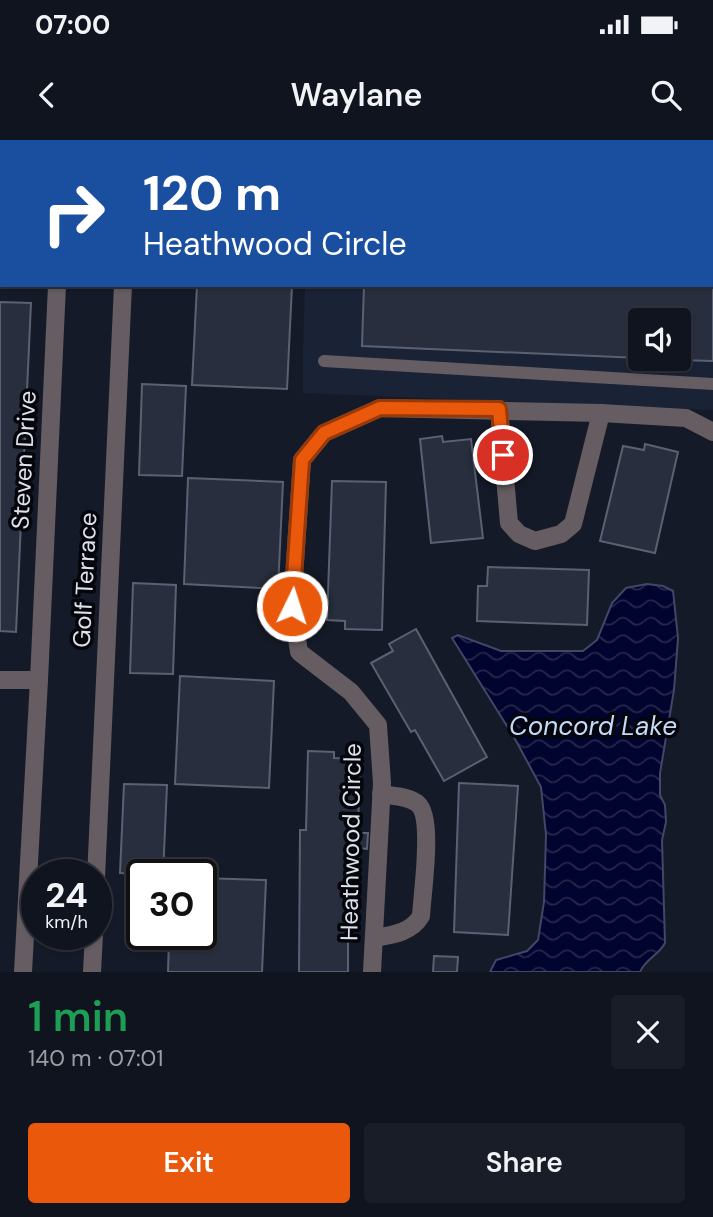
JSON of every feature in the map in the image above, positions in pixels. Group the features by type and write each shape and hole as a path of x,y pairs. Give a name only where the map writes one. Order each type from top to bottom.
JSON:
{"street":[{"name":"Steven Drive","path":"23,972 57,287"},
{"name":"Golf Terrace","path":"97,859 123,287"},
{"name":"Heathwood Circle","path":"372,972 381,794 377,725 351,692 299,652 292,606 302,460 324,433 380,408 499,409 686,418 713,432"},
{"path":"499,409 509,523 520,534 535,541 561,534 573,524 601,413"},
{"path":"0,680 39,680"},
{"path":"374,938 406,930 415,925 421,916 426,844 426,816 418,804 381,794"},
{"path":"92,972 93,950"}],"lane":[{"path":"324,361 713,384"}],"shaded area":[{"path":"305,287 713,287 713,410 303,393"}],"water":[{"name":"Concord Lake","path":"647,584 663,586 673,591 678,638 674,690 660,773 660,795 665,805 666,822 662,840 665,943 640,972 490,972 496,960 527,951 538,940 544,902 546,835 541,787 515,739 452,638 458,635 501,651 583,651 597,640 612,603 626,588"}],"building":[{"path":"197,287 292,287 287,389 192,385"},
{"path":"364,287 713,287 713,361 691,360 691,308 628,308 628,357 362,346"},
{"path":"0,302 31,303 16,632 0,631"},
{"path":"142,384 186,386 182,476 139,475"},
{"path":"442,436 443,442 471,439 483,538 431,543 420,439"},
{"path":"645,444 678,452 655,553 600,541 623,446 644,450"},
{"path":"188,478 283,482 278,589 184,584"},
{"path":"332,481 386,482 382,630 345,629 345,621 327,620"},
{"path":"488,567 589,570 587,625 477,621 478,586 487,586"},
{"path":"133,583 176,585 173,674 130,673"},
{"path":"416,629 487,757 444,781 415,730 411,732 371,663 393,651 389,644"},
{"path":"180,676 274,681 269,788 175,784"},
{"path":"308,751 334,752 334,758 360,759 358,833 368,833 367,849 359,848 359,864 348,863 348,972 299,972 300,830 306,830"},
{"path":"459,783 518,786 508,935 454,932"},
{"path":"124,784 167,785 164,859 126,859 126,873 120,873"},
{"path":"217,878 266,880 262,972 168,972 169,950 217,950"},
{"path":"434,956 458,957 457,972 433,972"}],"route":[{"path":"292,606 302,460 324,433 380,408 499,409 503,455"}]}
